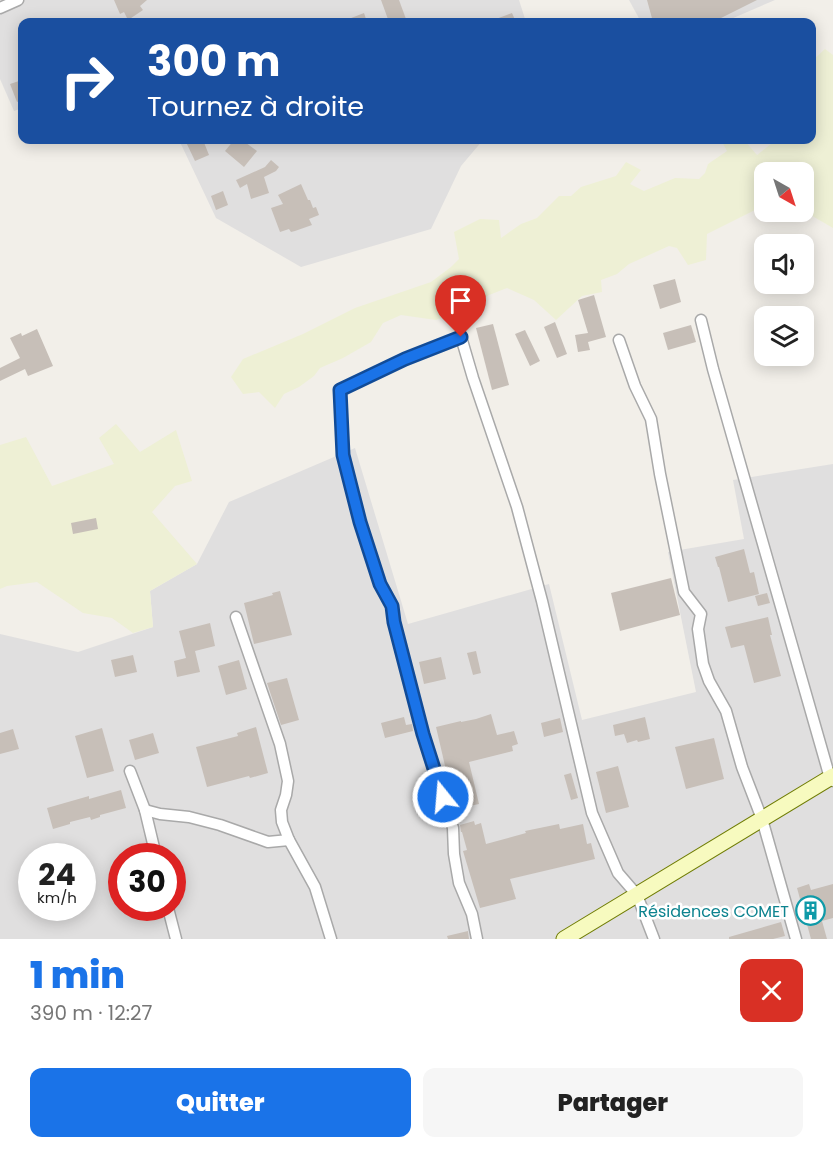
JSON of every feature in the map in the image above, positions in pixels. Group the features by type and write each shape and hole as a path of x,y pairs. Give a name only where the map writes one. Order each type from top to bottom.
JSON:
{"street":[{"path":"0,8 18,0"},
{"path":"564,939 832,779 712,369 701,320"},
{"path":"477,939 472,914 459,883 454,855 453,828 423,734 394,622 392,606 380,584 360,522 343,455 340,390 405,359 461,337 517,507 542,601 592,813 618,873 637,895 654,939"},
{"path":"620,340 635,386 651,419 684,592 701,614 698,629 703,664 709,681 726,711 742,767 762,819 796,939"},
{"path":"236,617 280,744 288,781 281,810 282,822 289,840 315,887 331,939"},
{"path":"130,771 145,810 153,843"},
{"path":"145,810 220,825 268,842 289,840"},
{"path":"171,921 176,939"}],"shaded area":[{"path":"0,0 519,0 525,18 18,18 18,110 14,111 0,79"},
{"path":"629,0 775,0 733,18 639,18"},
{"path":"181,144 480,144 461,166 431,229 301,267 216,218"},
{"path":"355,448 408,624 549,584 582,720 696,692 668,552 744,539 733,480 833,464 833,939 0,939 0,634 78,652 153,627 150,591 197,564 229,502"}],"green space":[{"path":"825,49 833,55 833,228 814,217 814,162 754,162 754,210 707,234 706,260 688,265 677,248 669,246 601,280 602,292 582,296 556,320 534,300 507,288 465,309 436,320 401,315 383,323 371,342 320,368 314,376 299,387 284,394 275,408 259,392 243,394 231,377 243,359 303,334 355,308 431,282 459,259 454,232 480,219 499,220 501,238 521,224 537,218 559,196 571,196 581,187 616,176 626,162 641,170 630,184 644,191 675,178 699,179 705,173 708,164 727,151 723,144 747,144 757,155 771,144 816,144 816,57"},
{"path":"116,424 140,452 176,430 192,481 175,486 152,512 197,564 150,591 153,627 133,633 112,618 83,613 37,582 0,589 0,445 26,437 52,486 114,464 99,438"}],"building":[{"path":"114,0 147,0 140,6 143,10 131,18 127,18 124,12 120,14"},
{"path":"381,0 399,0 406,18 388,18"},
{"path":"647,0 757,0 721,18 652,18"},
{"path":"364,13 366,18 351,18"},
{"path":"512,13 514,18 499,18"},
{"path":"18,81 18,102 17,102 10,84"},
{"path":"187,144 205,144 209,155 195,161"},
{"path":"231,144 247,144 257,151 244,167 225,151"},
{"path":"271,160 279,167 264,177 269,193 251,199 247,184 240,188 236,180 265,167"},
{"path":"301,184 308,200 313,208 316,207 319,215 309,219 312,225 291,232 289,229 280,232 271,208 283,204 278,195"},
{"path":"223,191 228,205 216,210 211,196"},
{"path":"675,279 681,302 660,309 653,285"},
{"path":"594,295 606,337 588,342 590,350 578,352 575,335 588,333 578,300"},
{"path":"555,322 567,354 557,358 544,327"},
{"path":"493,324 509,385 492,390 476,328"},
{"path":"691,325 696,342 668,350 663,333"},
{"path":"37,329 53,366 28,376 25,369 0,381 0,368 20,358 10,338 21,333 22,336"},
{"path":"525,330 540,361 530,366 515,334"},
{"path":"96,518 98,529 73,534 71,523"},
{"path":"744,549 750,573 754,572 759,594 728,602 715,557"},
{"path":"671,578 680,615 620,631 611,593"},
{"path":"280,591 292,635 254,644 244,603"},
{"path":"767,593 770,603 758,606 755,596"},
{"path":"768,617 772,635 770,635 781,676 754,683 744,645 731,648 725,627"},
{"path":"210,623 215,646 195,651 200,672 177,677 174,661 186,658 179,631"},
{"path":"476,651 481,673 473,675 467,653"},
{"path":"133,655 137,672 115,677 111,660"},
{"path":"441,657 446,679 424,684 419,662"},
{"path":"239,660 247,689 226,695 218,666"},
{"path":"287,678 299,720 281,725 267,683"},
{"path":"491,714 497,735 514,731 518,744 512,746 513,751 469,762 479,804 455,809 443,772 446,770 436,727"},
{"path":"404,717 406,725 412,724 413,731 385,738 381,723"},
{"path":"645,717 650,739 627,743 624,734 615,736 613,725"},
{"path":"560,718 563,732 544,737 541,723"},
{"path":"256,727 268,773 207,787 196,747 238,736 237,733"},
{"path":"102,728 114,771 87,778 75,736"},
{"path":"13,729 19,749 0,754 0,733"},
{"path":"153,733 159,753 135,760 129,740"},
{"path":"714,738 724,779 686,789 675,747"},
{"path":"618,766 629,807 606,813 596,772"},
{"path":"571,773 578,798 571,800 564,775"},
{"path":"121,790 126,808 100,815 91,820 90,817 70,822 70,824 53,829 47,808"},
{"path":"474,821 475,825 481,823 486,844 526,833 525,831 559,824 560,829 583,824 587,844 591,843 595,859 510,879 516,899 480,908 463,851 467,850 460,825"},
{"path":"809,884 811,890 833,884 833,918 822,921 827,939 811,939 797,888"},
{"path":"781,922 785,936 773,939 729,939 729,937"},
{"path":"468,931 469,939 448,939 447,936"}],"place":[{"name":"Résidences COMET","path":"810,911"}],"route":[{"path":"443,797 423,734 394,622 392,606 380,584 360,522 343,455 340,390 405,359 461,337"}]}
